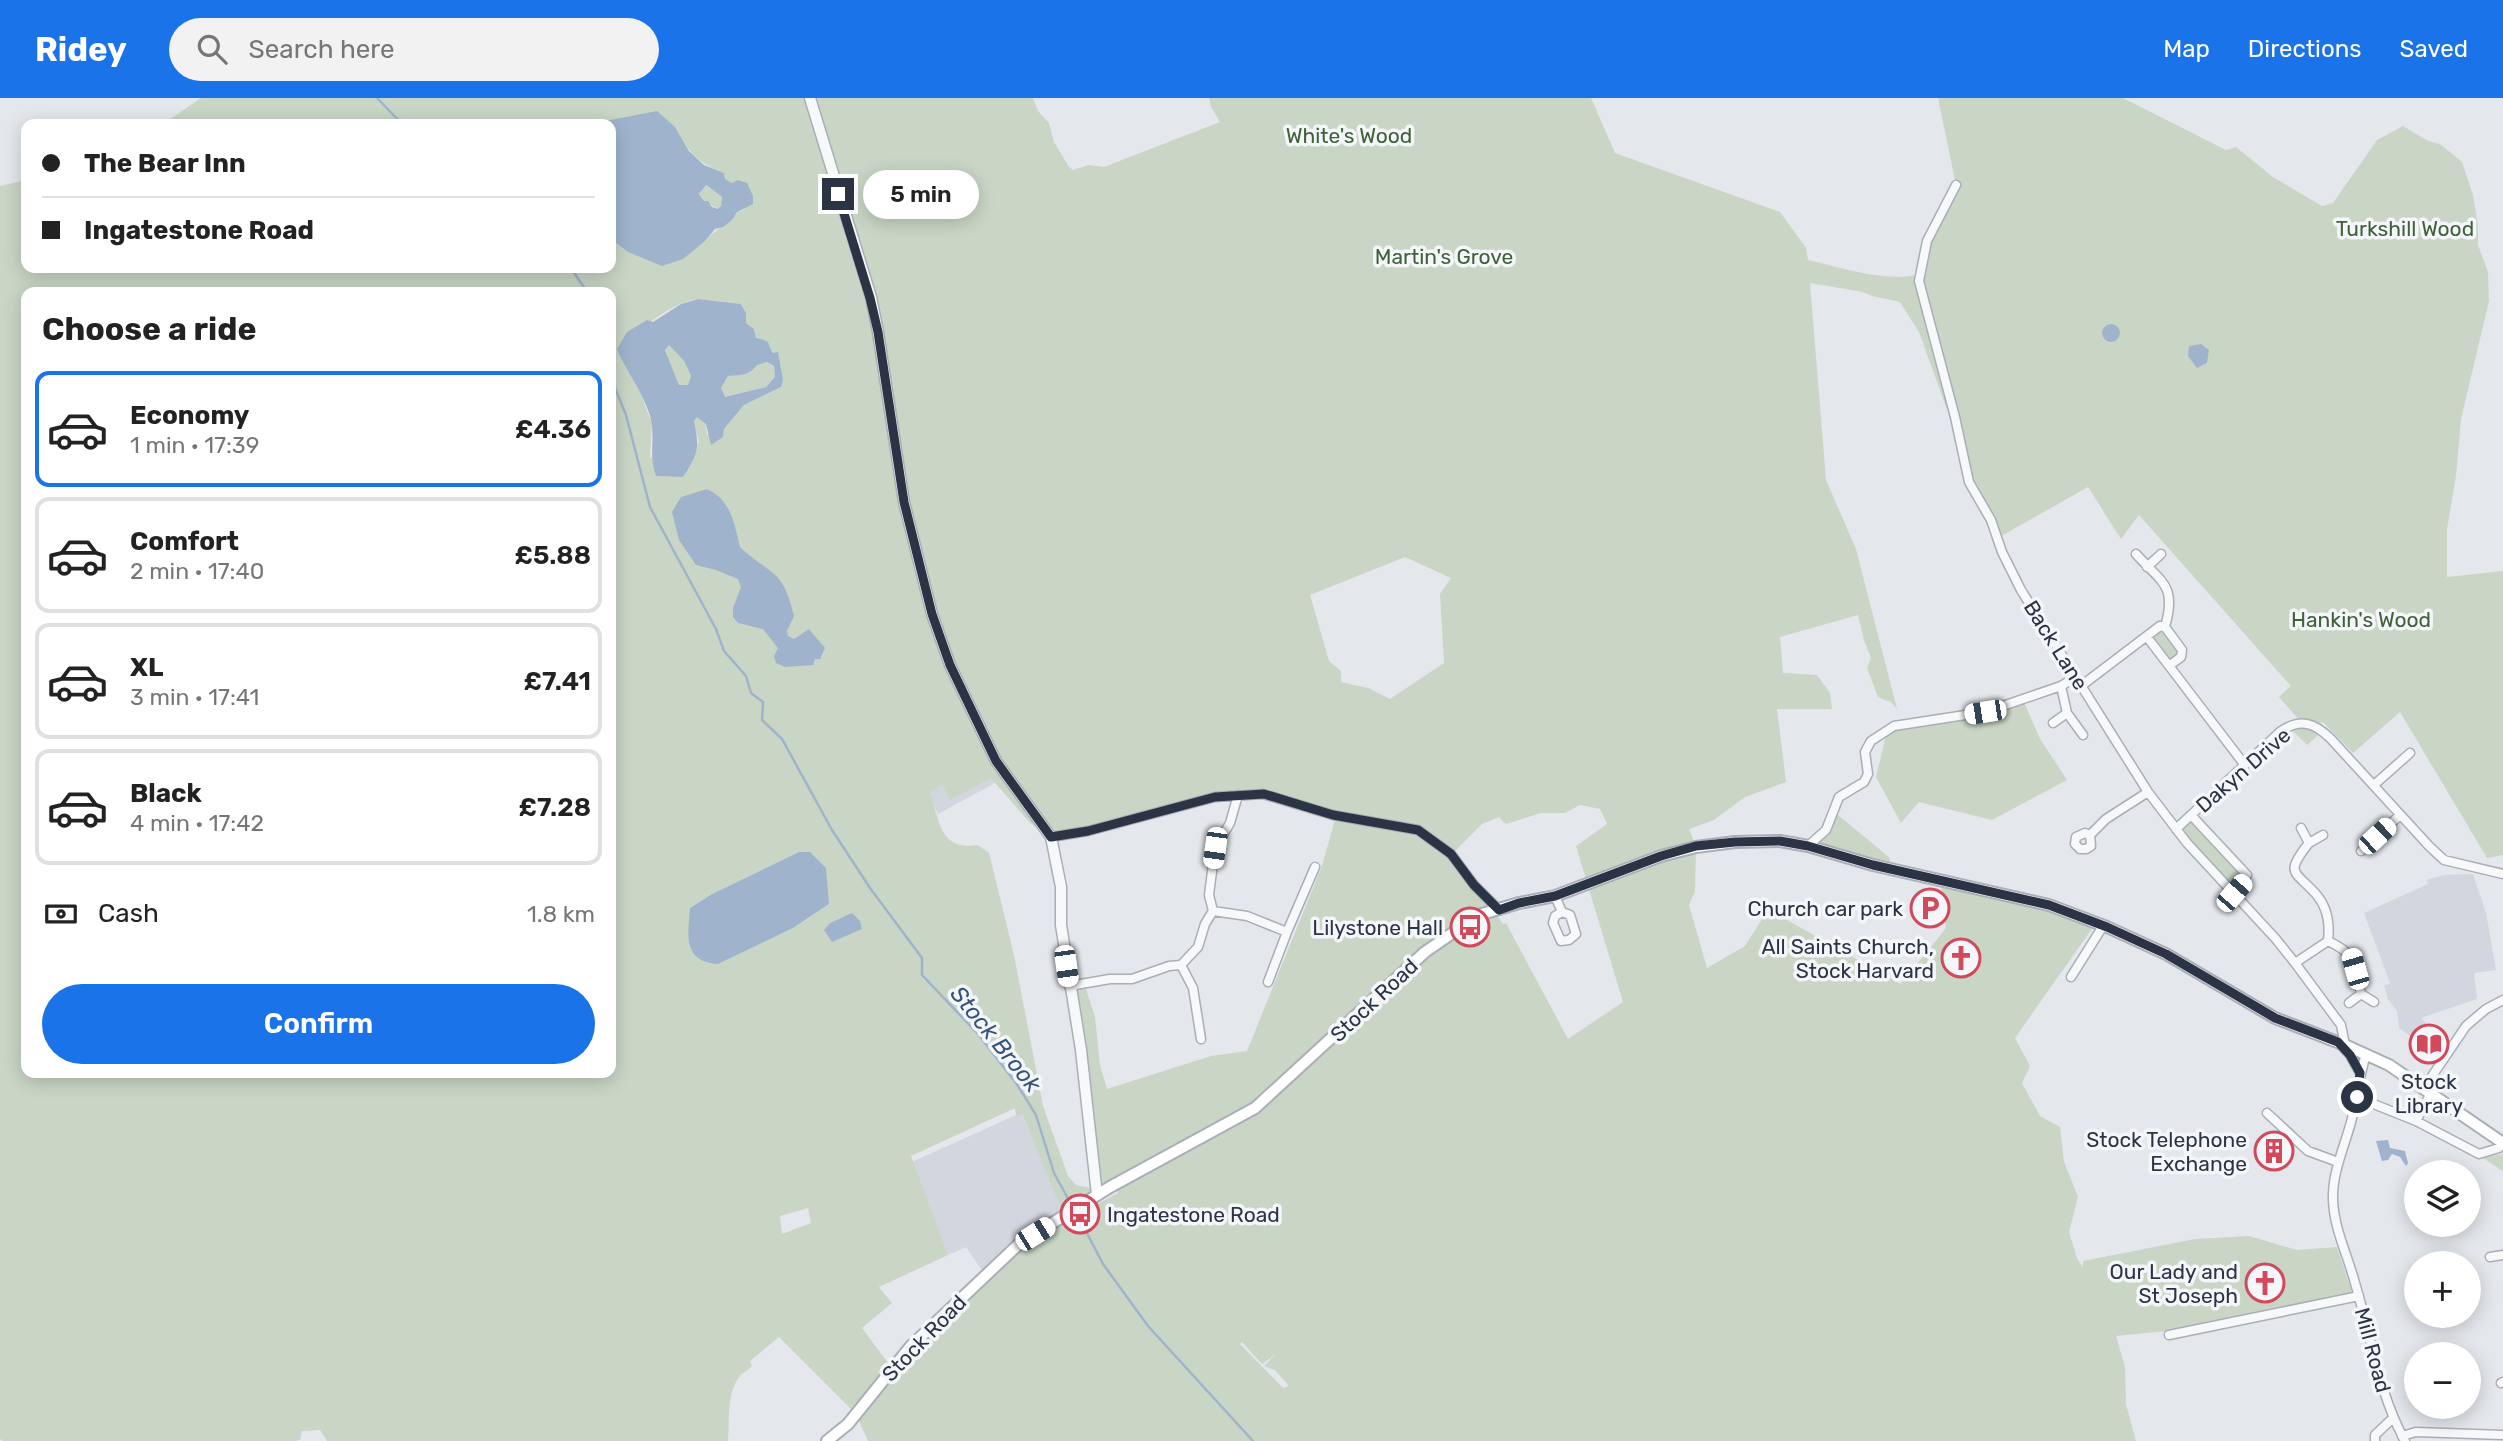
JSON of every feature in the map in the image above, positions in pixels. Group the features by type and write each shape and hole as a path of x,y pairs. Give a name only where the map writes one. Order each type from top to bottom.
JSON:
{"main road":[{"name":"Stock Road","path":"827,1441 848,1424 911,1346 1019,1244 1097,1195 1255,1108 1425,953 1470,921 1519,903 1555,896 1661,856 1696,846 1780,841 2049,905 2166,954 2275,1018 2389,1065 2503,1143"}],"street":[{"path":"810,98 870,298 878,332 904,502 932,614 950,665 996,761 1051,837 1061,887 1061,925 1081,1049 1097,1195"},
{"name":"Back Lane","path":"1956,185 1927,241 1919,281 1955,417 1969,482 1991,520 2002,552 2021,590 2148,792 2176,829 2295,963 2341,1025 2342,1044"},
{"path":"2136,554 2168,589 2171,608 2165,627"},
{"path":"2147,567 2161,554"},
{"path":"2081,686 2160,626 2165,627 2182,650 2181,657 2170,665"},
{"path":"2147,637 2244,764"},
{"path":"1808,846 1826,830 1839,797 1864,782 1868,774 1865,752 1871,741 1894,726 1985,712 2061,686 2076,677"},
{"path":"2061,686 2067,713 2083,735"},
{"path":"2053,723 2067,713"},
{"name":"Dakyn Drive","path":"2176,829 2288,726 2307,723 2323,731 2444,860 2503,874"},
{"path":"2374,785 2410,753"},
{"path":"2090,835 2106,819 2148,792"},
{"path":"1051,837 1088,831 1215,797 1264,794 1333,815 1418,830 1451,854 1474,885 1499,910"},
{"path":"1069,986 1110,979 1132,979 1169,966 1181,965 1198,947 1205,924 1213,911 1209,895 1215,848 1230,823 1238,795"},
{"path":"2361,851 2400,814"},
{"path":"2191,815 2247,875 2234,893"},
{"path":"2301,828 2309,843"},
{"path":"2323,835 2309,843 2294,871 2299,880 2317,894 2329,923 2328,941"},
{"path":"1268,982 1315,867"},
{"path":"1555,896 1562,912"},
{"path":"1213,911 1247,916 1287,932"},
{"path":"2071,977 2103,926"},
{"path":"2295,963 2328,941"},
{"path":"2328,941 2344,948 2350,954 2361,993 2374,1002"},
{"path":"1181,965 1193,988 1201,1038"},
{"path":"2349,1003 2361,993"},
{"path":"2416,1121 2428,1090 2466,1026 2486,1009 2503,1000"},
{"path":"2342,1044 2360,1073"},
{"name":"Mill Road","path":"2366,1054 2333,1188 2335,1216 2379,1377 2393,1419 2404,1438"},
{"path":"2357,1097 2416,1121 2479,1154 2499,1148 2503,1143"},
{"path":"2267,1114 2308,1151 2339,1162"},
{"path":"2490,1257 2503,1255"},
{"name":"Mill Road","path":"2169,1335 2359,1296"},
{"path":"2375,1441 2375,1435 2393,1419"},
{"path":"2404,1438 2416,1432 2503,1434"}],"shaded area":[{"path":"1000,773 1004,778 938,814 929,792 942,785 950,799"},
{"path":"2473,874 2486,913 2496,970 2474,973 2477,999 2421,1018 2443,1041 2433,1053 2399,1028 2397,1011 2388,999 2384,985 2390,984 2364,913 2428,884 2426,880 2444,875"},
{"path":"1021,1113 1064,1212 986,1276 966,1247 948,1255 912,1162"}],"green space":[{"path":"201,98 1033,98 1038,111 1049,123 1054,142 1073,170 1089,165 1104,167 1220,122 1209,98 1591,98 1615,153 1780,212 1806,248 1808,260 1892,277 1921,274 1927,241 1956,185 1938,98 2123,98 2226,150 2236,147 2273,177 2322,206 2333,203 2377,140 2403,126 2428,141 2440,144 2462,162 2473,195 2478,245 2488,272 2489,301 2461,419 2456,476 2447,529 2447,577 2503,571 2503,855 2487,858 2400,712 2353,753 2323,722 2315,725 2323,731 2307,745 2288,726 2301,722 2279,697 2291,686 2139,515 2121,539 2088,487 1998,538 1974,493 1955,417 1946,407 1919,332 1900,302 1863,292 1810,283 1826,480 1856,549 1897,709 1891,702 1878,697 1867,668 1871,658 1858,615 1780,637 1783,673 1817,675 1830,693 1832,709 1777,709 1786,782 1745,797 1714,820 1689,829 1696,847 1695,891 1689,905 1707,968 1745,946 1771,905 1776,914 1901,984 1946,928 1943,906 1940,903 1942,885 1956,883 2096,923 2015,1038 2030,1066 2022,1083 2040,1116 2060,1127 2064,1162 2078,1197 2069,1232 2083,1268 2083,1261 2195,1239 2249,1236 2297,1250 2337,1247 2353,1295 2167,1331 2116,1336 2125,1367 2126,1404 2136,1441 868,1441 856,1414 779,1337 750,1361 752,1366 742,1374 732,1390 728,1441 327,1441 320,1430 302,1431 300,1440 294,1441 0,1439 0,186 21,181 21,273 616,273 616,243 628,252 705,241 737,212 745,209 732,183 725,180 724,173 706,165 694,155 675,127 626,118 170,119","holes":["698,299 741,304 746,313 746,323 754,329 756,338 774,353 778,352 781,387 744,405 724,429 707,435 706,424 697,416 694,421 699,443 650,458 652,424 642,397 617,349 665,312","1405,557 1451,578 1440,594 1444,663 1390,699 1368,688 1341,682 1341,671 1329,661 1310,595","991,778 1030,823 1051,837 1238,795 1264,794 1336,816 1322,866 1247,1051 1211,1056 1107,1089 1100,1065 1095,1017 1084,983 1069,986 1097,1195 1115,1185 1118,1193 1090,1208 1085,1203 1091,1198 1090,1188 1076,1185 1068,1176 1043,1106 1014,955 989,853 978,845 965,846 948,839 939,823 930,792 942,785 950,800","1580,805 1600,809 1607,824 1576,846 1623,1002 1568,1039 1506,923 1503,924 1452,854 1482,824 1499,817 1506,824 1541,813 1565,813","799,852 829,904 793,928 718,964 690,908 712,894","1015,1108 1016,1115 1022,1114 1063,1213 1019,1244 892,1368 862,1328 892,1303 879,1287 948,1255 911,1156","808,1208 811,1223 782,1234 780,1216","1242,1342 1262,1364 1275,1355 1264,1366 1275,1370 1289,1386 1283,1388 1240,1344"]},
{"path":"705,185 722,197 718,209 704,201 699,194"},
{"path":"669,344 684,361 691,376 688,385 679,385 665,350"},
{"path":"767,362 774,366 775,377 766,387 725,398 721,388 728,376 748,373 757,365"},
{"path":"2160,626 2182,650 2170,665 2147,637"},
{"path":"2021,695 2040,739 2067,780 1992,820 1919,802 1901,823 1876,777 1889,723 1997,704"},
{"path":"1833,811 1889,857 1893,869 1808,846 1822,835"},
{"path":"2191,815 2247,875 2234,893 2176,829"},
{"path":"2503,1154 2503,1171 2483,1158"}],"water":[{"path":"657,111 675,127 689,151 704,165 724,173 725,179 732,183 738,180 747,183 753,196 753,204 737,212 723,227 715,229 683,259 662,266 628,252 616,243 615,119","holes":["706,185 722,197 718,209 704,201 699,194"]},
{"path":"698,299 741,304 746,313 746,323 754,329 756,338 767,342 773,353 778,352 783,380 781,387 744,405 724,429 723,437 711,445 706,424 697,417 694,421 696,450 683,477 656,476 650,417 617,349 627,332 647,320 653,322 681,304","holes":["669,345 684,361 691,376 688,385 679,385 665,350","767,362 774,366 775,377 766,387 725,397 721,388 728,376 748,373 757,365"]},
{"path":"2111,324 2117,327 2120,333 2117,339 2111,342 2105,339 2102,333 2105,327"},
{"path":"2201,344 2209,350 2207,363 2197,368 2188,356 2189,346"},
{"path":"707,489 726,506 740,547 775,574 785,589 794,616 787,631 788,636 794,639 809,629 825,648 820,659 815,659 813,665 785,667 776,663 774,656 778,648 763,629 738,623 733,617 733,608 741,587 738,579 696,565 679,540 672,512 681,497"},
{"path":"799,852 810,852 826,868 829,904 793,928 718,964 698,958 688,937 690,908 712,894"},
{"path":"852,913 860,921 862,929 832,942 824,930 830,923"},
{"path":"2388,1140 2390,1148 2405,1151 2407,1160 2404,1160 2404,1163 2400,1157 2392,1154 2388,1160 2382,1161 2376,1141"}],"waterway":[{"path":"377,98 397,119"},
{"path":"574,273 584,287"},
{"path":"616,390 626,415 650,507 716,629 724,651 746,676 751,693 763,702 762,720 782,739 832,830 870,888 922,958 922,975 978,1034 1016,1083 1036,1115 1054,1173 1072,1206"},
{"name":"Stock Brook","path":"1076,1212 1103,1264 1148,1326 1253,1441"}],"place":[{"name":"Church car park","path":"1930,908"},
{"name":"Lilystone Hall","path":"1470,927"},
{"name":"All Saints Church, Stock Harvard","path":"1961,958"},
{"name":"Stock Library","path":"2429,1044"},
{"name":"Stock Telephone Exchange","path":"2274,1151"},
{"name":"Ingatestone Road","path":"1080,1214"},
{"name":"Our Lady and St Joseph","path":"2265,1283"}],"route":[{"path":"838,194 878,332 904,502 932,614 950,665 996,761 1051,837 1088,831 1215,797 1264,794 1333,815 1418,830 1451,854 1474,885 1499,910 1555,896 1661,856 1696,846 1780,841 1808,846 1873,865 2049,905 2107,927 2166,954 2275,1018 2338,1042 2350,1055 2360,1073 2357,1097"}],"park label":[{"name":"White's Wood","path":"1349,135"},
{"name":"Turkshill Wood","path":"2405,228"},
{"name":"Martin's Grove","path":"1444,256"},
{"name":"Hankin's Wood","path":"2361,619"}]}
